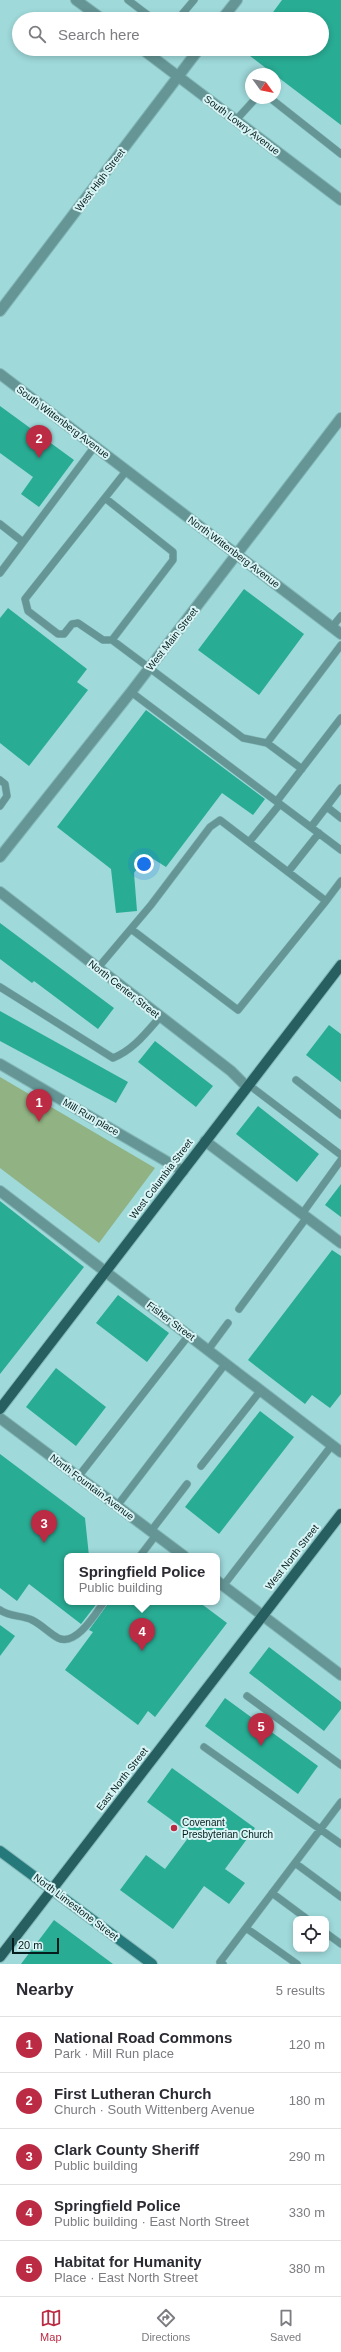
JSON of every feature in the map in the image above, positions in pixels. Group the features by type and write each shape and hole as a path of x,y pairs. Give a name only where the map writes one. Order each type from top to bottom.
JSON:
{"main road":[{"name":"West Columbia Street","path":"0,1409 341,965"},
{"name":"West North Street","path":"263,1615 341,1514"},
{"name":"East North Street","path":"0,1958 263,1615"},
{"name":"North Limestone Street","path":"0,1851 152,1964"}],"street":[{"path":"76,0 92,12"},
{"path":"228,12 237,0"},
{"name":"South Lowry Avenue","path":"151,56 341,200"},
{"name":"West High Street","path":"0,310 194,56"},
{"name":"South Wittenberg Avenue","path":"0,374 127,470"},
{"name":"West Main Street","path":"0,857 150,668 341,418"},
{"name":"North Wittenberg Avenue","path":"127,470 341,634"},
{"name":"North Center Street","path":"0,892 97,969 231,1071 248,1086"},
{"name":"Mill Run place","path":"0,1064 183,1171"},
{"path":"205,1141 341,1243"},
{"name":"Fisher Street","path":"0,1192 341,1452"},
{"name":"North Fountain Avenue","path":"0,1418 180,1553"},
{"path":"220,1583 341,1675"}],"lane":[{"path":"128,0 144,12"},
{"path":"184,12 194,0"},
{"path":"236,120 251,104"},
{"path":"278,104 341,154"},
{"path":"0,573 95,446"},
{"path":"127,470 25,599 28,611 58,634 64,634 72,624 78,623 102,640 112,640 243,738 267,743 302,769"},
{"path":"105,498 173,552 172,560 112,640"},
{"path":"0,524 23,542"},
{"path":"332,627 341,616"},
{"path":"267,743 341,645"},
{"path":"131,692 341,850"},
{"path":"249,842 341,718"},
{"path":"0,780 5,784 8,796 0,806"},
{"path":"311,827 341,788"},
{"path":"327,807 341,818"},
{"path":"97,969 131,929 210,828 220,820 326,901"},
{"path":"288,872 319,833"},
{"path":"131,929 238,1010 341,881"},
{"path":"0,987 113,1058 123,1054 139,1041 160,1017"},
{"path":"296,1080 341,1115"},
{"path":"248,1086 341,1155"},
{"path":"239,1309 305,1216 341,1160"},
{"path":"208,1350 228,1323"},
{"path":"78,1477 189,1335"},
{"path":"117,1506 226,1363"},
{"path":"202,1466 261,1390"},
{"path":"220,1583 332,1445"},
{"path":"142,1553 153,1533 187,1484"},
{"path":"0,1610 4,1613 26,1617 60,1639 68,1639 81,1632 102,1605"},
{"path":"247,1696 341,1765"},
{"path":"204,1747 341,1844"},
{"path":"224,1964 220,1962 341,1802"},
{"path":"295,1863 341,1897"},
{"path":"272,1893 303,1916"},
{"path":"246,1928 297,1964"},
{"path":"329,1935 341,1944"}],"green space":[{"path":"0,1077 155,1168 99,1243 0,1168"}],"building":[{"path":"282,0 341,0 341,125 281,79 281,68 266,68 250,56 329,56 329,12 273,12"},
{"path":"0,406 74,460 39,507 21,494 33,477 0,453"},
{"path":"244,589 304,634 259,695 198,650"},
{"path":"8,608 87,669 77,682 88,690 29,766 0,743 0,618"},
{"path":"146,710 265,799 253,815 222,793 166,867 147,855 134,873 137,911 116,913 111,869 57,827"},
{"path":"0,923 114,1008 98,1029 34,981 32,983 0,959"},
{"path":"0,1011 128,1082 116,1103 0,1041"},
{"path":"329,1025 341,1034 341,1082 306,1055"},
{"path":"155,1041 213,1086 196,1107 138,1062"},
{"path":"258,1106 319,1154 297,1182 236,1134"},
{"path":"341,1184 341,1217 325,1205"},
{"path":"0,1201 84,1267 0,1374"},
{"path":"332,1250 341,1256 341,1394 330,1408 312,1395 305,1404 248,1360"},
{"path":"118,1295 169,1333 147,1362 96,1323"},
{"path":"56,1368 106,1407 76,1446 26,1407"},
{"path":"260,1411 294,1437 219,1534 185,1507"},
{"path":"0,1454 85,1518 89,1553 64,1553 64,1605 96,1605 81,1624 29,1584 17,1601 0,1588"},
{"path":"107,1605 203,1605 227,1623 155,1717 148,1711 138,1725 65,1670 93,1632 89,1630"},
{"path":"0,1625 15,1636 0,1656"},
{"path":"269,1647 341,1702 341,1709 324,1731 249,1673"},
{"path":"225,1698 318,1766 298,1794 205,1726"},
{"path":"172,1768 255,1828 225,1869 245,1883 229,1904 204,1886 173,1929 120,1890 146,1855 165,1869 191,1834 147,1802"},
{"path":"54,1920 113,1964 21,1964"}],"place":[{"name":"First Lutheran Church","path":"39,458"},
{"name":"National Road Commons","path":"39,1122"},
{"name":"Clark County Sheriff","path":"44,1543"},
{"name":"Springfield Police","path":"142,1651"},
{"name":"Habitat for Humanity","path":"261,1746"},
{"name":"Covenant Presbyterian Church","path":"174,1828"}]}
